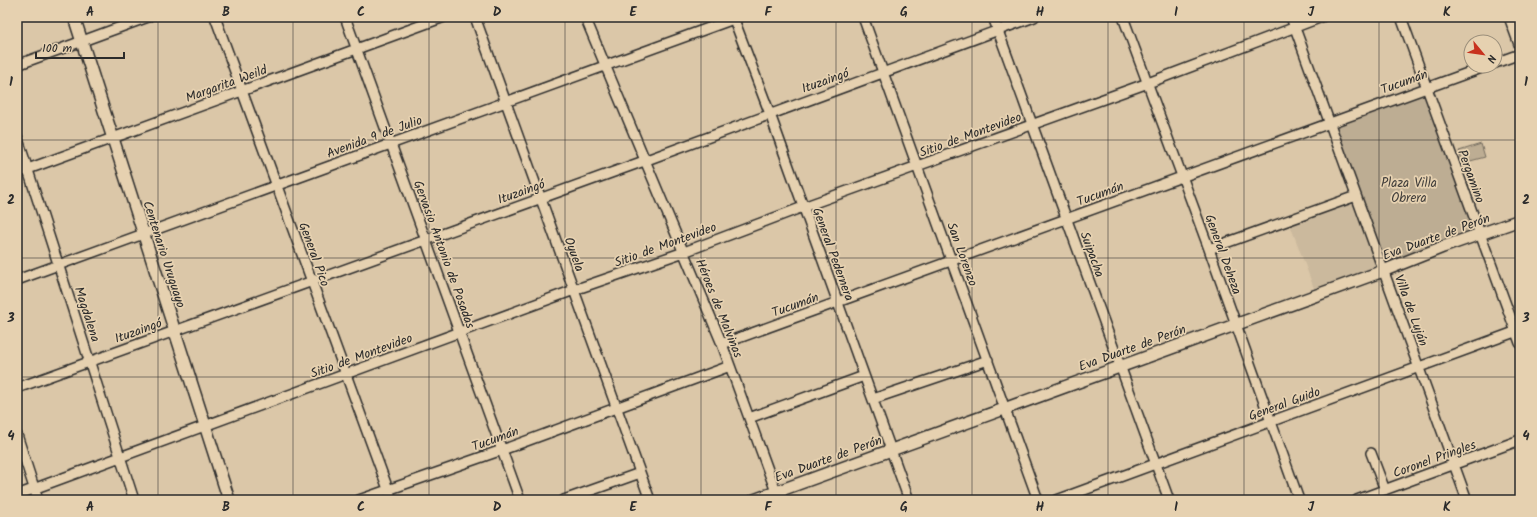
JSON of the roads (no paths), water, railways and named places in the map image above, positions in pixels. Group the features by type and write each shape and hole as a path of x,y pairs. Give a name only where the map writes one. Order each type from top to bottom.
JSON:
{"main road":[{"name":"Centenario Uruguayo","path":"74,17 229,500"},
{"name":"Eva Duarte de Perón","path":"754,500 778,496 892,450 1520,220"}],"street":[{"path":"17,65 148,17"},
{"name":"General Pico","path":"215,17 392,500"},
{"name":"Gervasio Antonio de Posadas","path":"345,17 520,500"},
{"name":"Margarita Weild","path":"17,173 444,17"},
{"name":"Oyuela","path":"475,17 650,500"},
{"name":"Héroes de Malvinas","path":"585,17 644,161 722,344 778,496"},
{"name":"San Lorenzo","path":"863,17 1038,500"},
{"name":"Suipacha","path":"992,17 1169,500"},
{"name":"Ituzaingó","path":"17,388 540,197 644,161 1034,17"},
{"name":"General Deheza","path":"1123,17 1209,249 1299,500"},
{"name":"Villa de Luján","path":"1291,17 1467,500"},
{"name":"Sitio de Montevideo","path":"17,494 120,458 574,290 684,252 803,207 918,167 1148,83 1322,17"},
{"name":"Pergamino","path":"1402,17 1480,234 1518,331 1520,343"},
{"path":"1509,17 1520,47"},
{"name":"Avenida 9 de Julio","path":"17,280 736,18"},
{"name":"General Pedernera","path":"736,18 909,500"},
{"path":"1503,60 1520,54"},
{"name":"Tucumán","path":"722,344 1464,74"},
{"name":"Magdalena","path":"17,136 134,500"},
{"path":"1209,249 1356,196"},
{"name":"General Guido","path":"1057,500 1518,331"},
{"path":"872,399 988,360"},
{"name":"Tucumán","path":"359,500 502,450 730,366"},
{"path":"749,418 864,376"},
{"path":"17,435 38,500"},
{"name":"Coronel Pringles","path":"1357,500 1520,440"},
{"path":"1371,452 1384,490"},
{"path":"564,500 640,473"}],"park label":[{"name":"Plaza Villa Obrera","path":"1409,190"}]}
